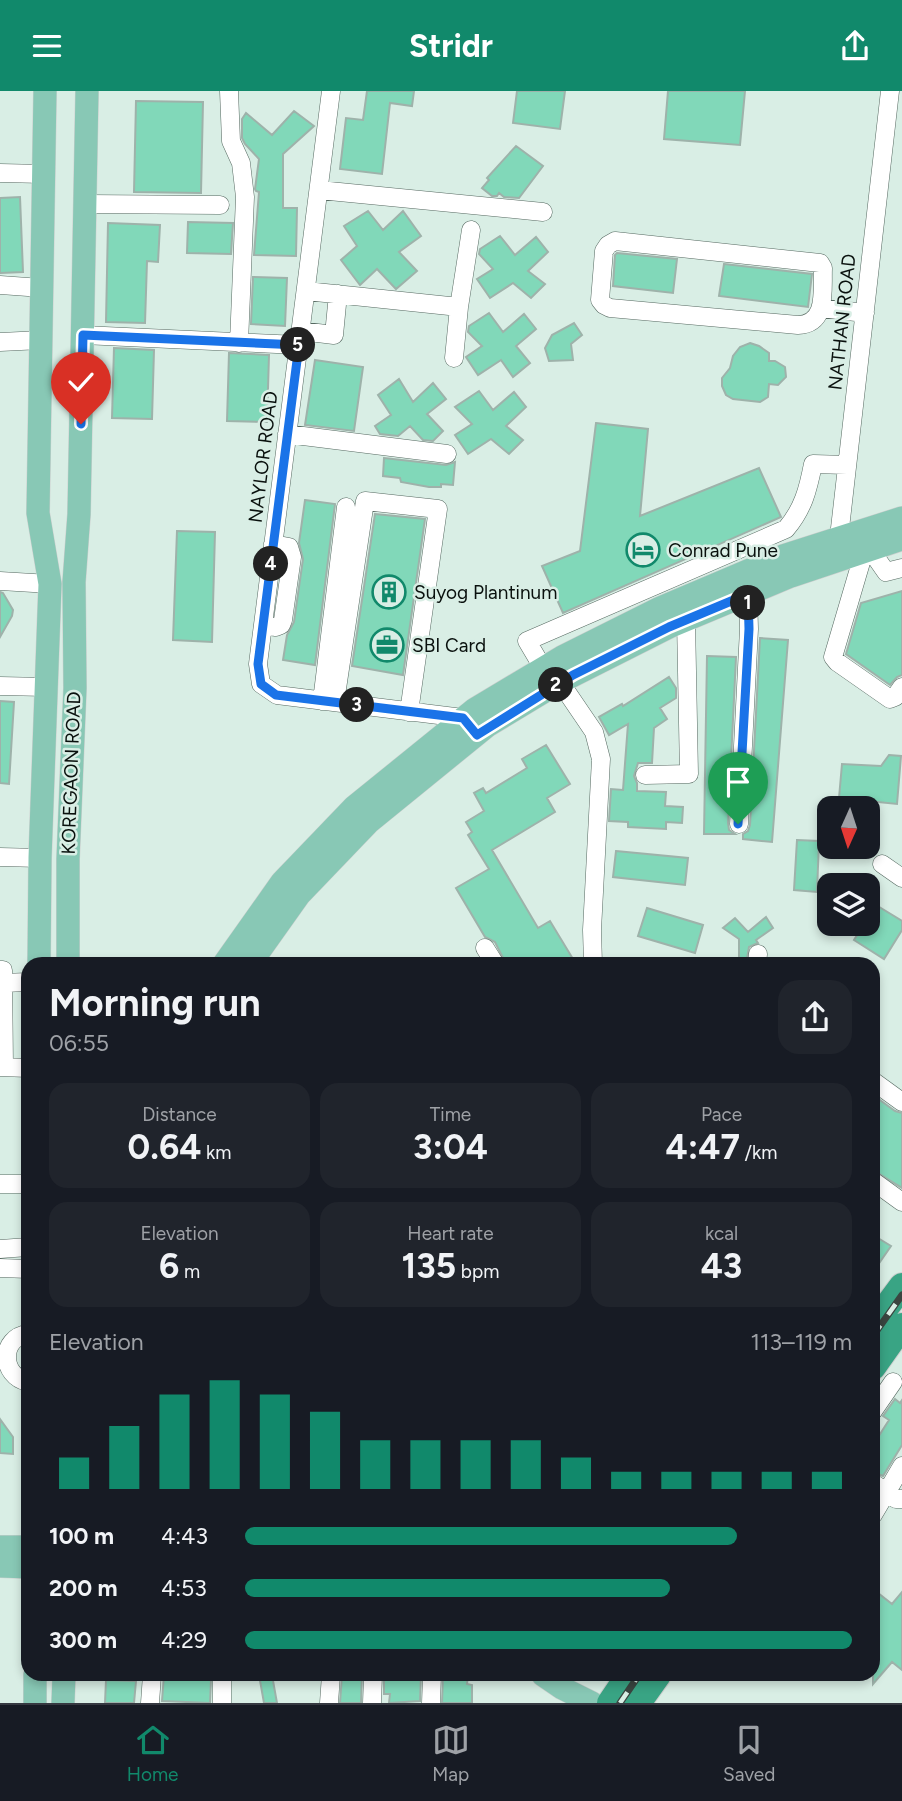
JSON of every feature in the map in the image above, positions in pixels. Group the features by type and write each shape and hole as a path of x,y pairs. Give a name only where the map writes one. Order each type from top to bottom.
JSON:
{"highway":[{"path":"885,1377 883,1315 902,1286"},
{"path":"610,1703 625,1681"},
{"path":"638,1703 653,1681"}],"main road":[{"name":"KOREGAON ROAD","path":"39,957 50,584 38,513 46,91"},
{"name":"KOREGAON ROAD","path":"68,957 68,859 75,688 75,582 79,514 87,91"},
{"path":"552,675 855,549 902,518"},
{"path":"229,957 282,882 354,807 470,727 552,675 660,608 783,556 855,549 902,539"},
{"path":"255,957 299,895 369,822 470,727"},
{"path":"0,1547 21,1547"},
{"path":"0,1566 21,1567"},
{"path":"35,1681 35,1703"},
{"path":"63,1703 64,1681"},
{"path":"552,1681 592,1703"}],"street":[{"path":"229,91 231,141 241,163 244,197 239,342"},
{"name":"NAYLOR ROAD","path":"331,91 258,664 261,684 276,695 409,712 470,727"},
{"name":"NATHAN ROAD","path":"890,91 848,465 855,549 833,657 890,699 895,697 902,687"},
{"path":"0,173 44,174"},
{"path":"318,190 542,212"},
{"path":"86,204 220,205"},
{"path":"454,358 471,230"},
{"path":"615,241 820,263 823,268 821,308 818,317 812,322 798,325 610,308 600,300 604,251 615,241"},
{"path":"0,285 42,288"},
{"path":"306,291 459,307"},
{"path":"83,335 239,342 334,335 338,294"},
{"path":"821,308 864,313"},
{"path":"0,342 41,341"},
{"path":"288,434 447,454"},
{"path":"593,957 601,759 594,732 527,641 786,530 797,516 807,494 813,464 848,465"},
{"path":"329,701 365,501 438,509 409,712"},
{"path":"329,701 346,507"},
{"path":"855,549 886,572 902,568"},
{"path":"0,581 50,584"},
{"path":"738,824 749,629 748,594"},
{"path":"645,775 689,774 685,620"},
{"path":"0,686 46,687"},
{"path":"0,857 40,858"},
{"path":"882,864 902,878"},
{"path":"485,948 491,957"},
{"path":"21,980 1,976 2,1067 21,1068"},
{"path":"880,1086 902,1102"},
{"path":"0,1184 21,1184"},
{"path":"880,1186 902,1202"},
{"path":"0,1249 21,1248"},
{"path":"0,1268 21,1269"},
{"path":"21,1335 9,1343 4,1355 4,1366 12,1376 21,1379"},
{"path":"887,1491 902,1466"},
{"path":"150,1703 152,1681"},
{"path":"222,1681 222,1703"},
{"path":"329,1703 331,1681"},
{"path":"372,1703 373,1681"},
{"path":"431,1703 432,1681"}],"building":[{"path":"367,91 414,91 412,106 390,103 382,174 340,169 346,118 363,120"},
{"path":"517,91 565,91 560,129 513,123"},
{"path":"668,91 745,91 740,145 664,139"},
{"path":"136,101 203,102 201,193 134,192"},
{"path":"294,111 314,126 283,154 283,208 297,208 296,256 254,255 259,192 255,189 259,159 242,138 242,119 246,113 272,135"},
{"path":"516,146 543,166 519,198 504,197 499,193 492,196 482,188 489,180 487,178"},
{"path":"20,197 23,272 0,273 0,198"},
{"path":"368,211 383,230 403,211 421,236 399,252 417,271 396,289 377,269 360,285 341,260 357,246 344,226"},
{"path":"188,222 233,223 231,254 187,253"},
{"path":"108,223 160,225 158,262 147,261 145,323 106,322"},
{"path":"500,236 515,255 536,237 548,252 528,271 545,284 531,298 513,283 490,298 477,279 493,269 479,254 480,249"},
{"path":"617,253 677,259 673,293 613,286"},
{"path":"724,264 812,274 808,307 719,296"},
{"path":"253,277 287,278 285,326 251,324"},
{"path":"489,313 503,332 524,314 536,329 516,346 530,363 513,377 501,360 478,375 466,357 482,346 468,332 469,326"},
{"path":"574,323 582,335 571,344 573,360 549,361 545,348 552,335"},
{"path":"750,343 769,353 769,361 775,361 785,367 786,377 778,385 769,384 768,397 760,402 733,399 726,395 722,386 722,378 730,368 733,356 740,347"},
{"path":"114,348 154,350 152,419 112,418"},
{"path":"229,353 269,355 267,422 227,421"},
{"path":"315,360 363,367 354,431 305,425"},
{"path":"399,379 413,402 433,383 446,399 427,414 443,431 433,441 423,440 410,426 398,436 380,434 375,426 391,415 378,395"},
{"path":"479,391 493,410 514,392 526,407 506,426 523,440 509,454 491,439 468,454 455,435 472,424 455,407"},
{"path":"596,423 648,429 640,516 759,468 781,517 563,613 542,566 580,551"},
{"path":"384,458 446,465 455,462 453,485 429,487 383,476"},
{"path":"305,500 335,504 315,665 283,660 287,635 294,622 303,559 299,543"},
{"name":"Suyog Plantinum","path":"375,514 425,519 403,675 352,666"},
{"path":"177,531 215,532 212,642 173,640"},
{"path":"902,591 902,675 890,685 846,654 861,603"},
{"path":"0,592 13,610 0,637"},
{"path":"760,638 788,640 772,842 743,839 743,834 748,831 750,825"},
{"path":"707,656 736,657 728,823 729,830 735,834 704,834"},
{"path":"669,677 676,688 676,698 660,708 667,719 654,728 652,763 638,763 634,776 637,791 666,792 665,806 683,807 682,823 666,822 666,829 628,827 628,822 609,821 611,789 623,790 628,724 609,735 599,717 622,704 623,706"},
{"path":"0,701 14,702 9,784 0,783"},
{"path":"546,745 570,784 547,798 555,812 492,850 538,928 550,921 572,957 502,957 495,942 485,937 456,888 489,869 468,835 472,832 466,822 484,811 474,793 483,788 486,793 527,768 522,759"},
{"path":"889,755 901,756 897,804 880,802 880,796 839,796 842,764 881,766"},
{"path":"797,840 817,841 817,892 794,890"},
{"path":"616,851 688,858 685,885 613,877"},
{"path":"880,907 902,921 902,930 884,959 854,940 856,936 880,936"},
{"path":"647,908 703,925 695,953 638,936"},
{"path":"766,917 773,928 756,940 758,943 749,947 747,957 739,957 739,939 723,928 735,918 748,932"},
{"path":"880,1100 902,1113 902,1188 880,1174"},
{"path":"880,1239 891,1246 880,1262"},
{"path":"895,1399 900,1403 902,1400 902,1445 883,1476 880,1475 880,1434 889,1420 883,1416"},
{"path":"0,1419 13,1437 13,1454 0,1453"},
{"path":"902,1592 902,1670 892,1662 880,1676 880,1595 892,1604"},
{"path":"106,1681 136,1681 134,1703 105,1703"},
{"path":"164,1681 211,1681 210,1703 162,1701"},
{"path":"260,1681 273,1681 277,1703 264,1703"},
{"path":"342,1681 362,1681 361,1703 340,1703"},
{"path":"384,1681 421,1681 420,1701 389,1703 390,1694 384,1694"},
{"path":"443,1681 467,1681 467,1684 472,1685 472,1703 442,1703"}],"railway":[{"path":"880,1326 902,1295"},
{"path":"620,1703 635,1681"}],"place":[{"name":"Conrad Pune","path":"643,550"},
{"name":"Suyog Plantinum","path":"389,592"},
{"name":"SBI Card","path":"387,645"}],"route":[{"path":"81,424 83,335 299,345 258,664 261,684 276,695 463,718 477,735 487,726 573,675 669,627 748,594 749,629 738,824"}]}
